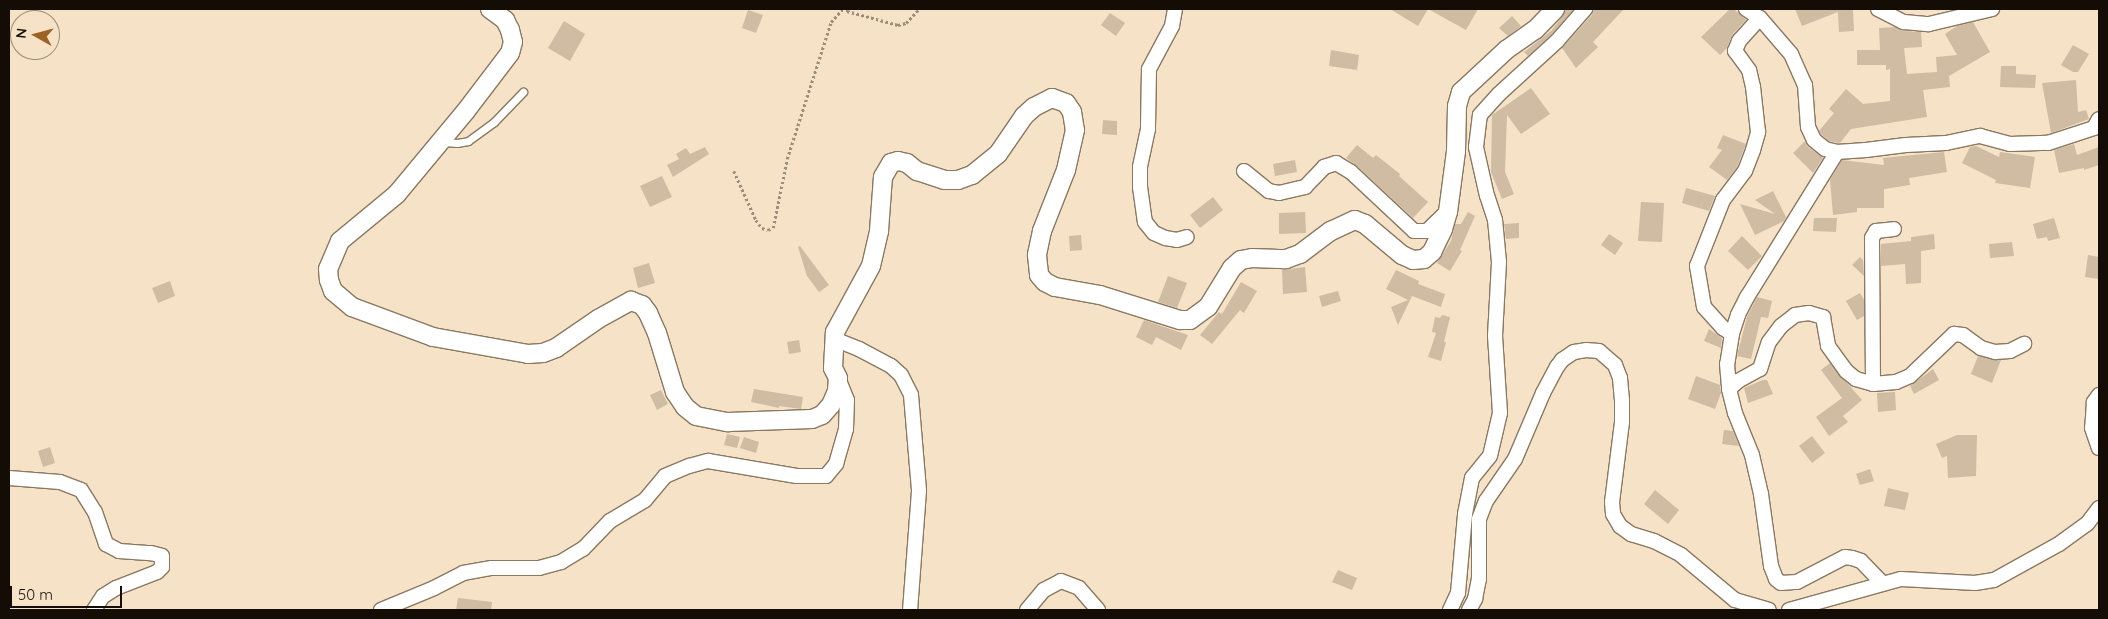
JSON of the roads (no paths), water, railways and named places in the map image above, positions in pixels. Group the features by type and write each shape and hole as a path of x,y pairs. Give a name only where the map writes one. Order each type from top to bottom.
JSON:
{"street":[{"path":"490,9 505,20 510,30 513,42 510,53 397,194 340,241 328,269 333,291 352,306 433,337 528,354 543,353 556,348 606,314 630,301 642,306 648,313 657,333 675,392 685,406 696,416 709,420 790,421 812,419 822,415 831,405 837,391 838,378"},
{"path":"1175,9 1172,26 1149,69 1148,129 1140,167 1140,187 1145,222 1154,232 1165,238 1177,240 1187,236"},
{"path":"380,610 434,588 463,573 492,568 539,568 561,562 583,549 610,521 645,500 665,476 689,466 714,462 797,476 826,476 836,464 846,429 847,400 833,368 834,339 843,314 862,285 874,257 879,232 882,183 886,170 891,163 898,160 907,163 917,171 944,180 958,180 972,175 998,154 1024,116 1034,107 1052,98 1066,103 1072,112 1075,130 1066,170 1042,232 1037,254 1039,276 1045,282 1055,287 1100,295 1180,320 1190,320 1208,307 1232,268 1241,260 1252,258 1286,259 1300,254 1331,231 1354,220 1366,224 1402,255 1413,260 1424,260 1432,252 1443,229 1448,212 1456,152 1456,106 1461,92 1506,50 1535,30 1555,9"},
{"path":"1450,610 1458,593 1466,514 1472,478 1490,456 1500,413 1495,336 1499,262 1495,220 1487,196 1476,147 1480,115 1498,94 1563,35 1585,9"},
{"path":"1746,9 1760,18 1791,54 1800,69 1805,85 1808,127 1814,140 1825,149 1837,152 1906,145 1946,144 1980,136 2010,144 2048,143 2094,128 2099,119"},
{"path":"1878,9 1904,22 1929,24 1992,9"},
{"path":"1732,334 1723,328 1704,306 1697,266 1723,200 1745,171 1758,132 1748,70 1735,51 1739,41 1760,18"},
{"path":"1837,152 1747,297 1732,334 1727,364 1729,389 1735,413 1756,471 1771,566 1776,578 1781,583 1796,582 1845,558 1852,558 1861,561 1882,583"},
{"path":"1244,171 1261,186 1279,194 1305,187 1324,167 1336,163 1351,172 1414,231 1427,230 1448,212"},
{"path":"1873,384 1872,238 1876,231 1894,229"},
{"path":"1729,389 1738,381 1760,369 1769,342 1780,326 1795,315 1809,313 1823,317 1828,346 1842,368 1856,379 1873,384 1896,382 1910,376 1954,334 1964,335 1981,348 1995,352 2010,350 2024,344"},
{"path":"834,339 891,366 901,375 911,395 919,491 910,610"},
{"path":"1470,610 1475,599 1479,579 1479,519 1484,506 1501,477 1515,460 1543,393 1557,367 1562,360 1574,352 1586,350 1599,351 1615,365 1620,378 1622,422 1612,502 1613,514 1620,526 1631,534 1654,541 1681,555 1735,600 1769,610"},
{"path":"2099,395 2094,402 2092,421 2094,437 2099,448"},
{"path":"9,478 60,482 81,490 94,512 106,544 119,551 151,553 162,556 162,567 157,572 116,588 104,596 94,610"},
{"path":"1789,610 1817,607 1882,583 1901,579 1974,583 1994,580 2067,539 2087,524 2099,508"},
{"path":"1027,610 1044,590 1061,581 1079,588 1098,610"}],"lane":[{"path":"441,141 457,143 468,141 494,122 523,92"}]}
